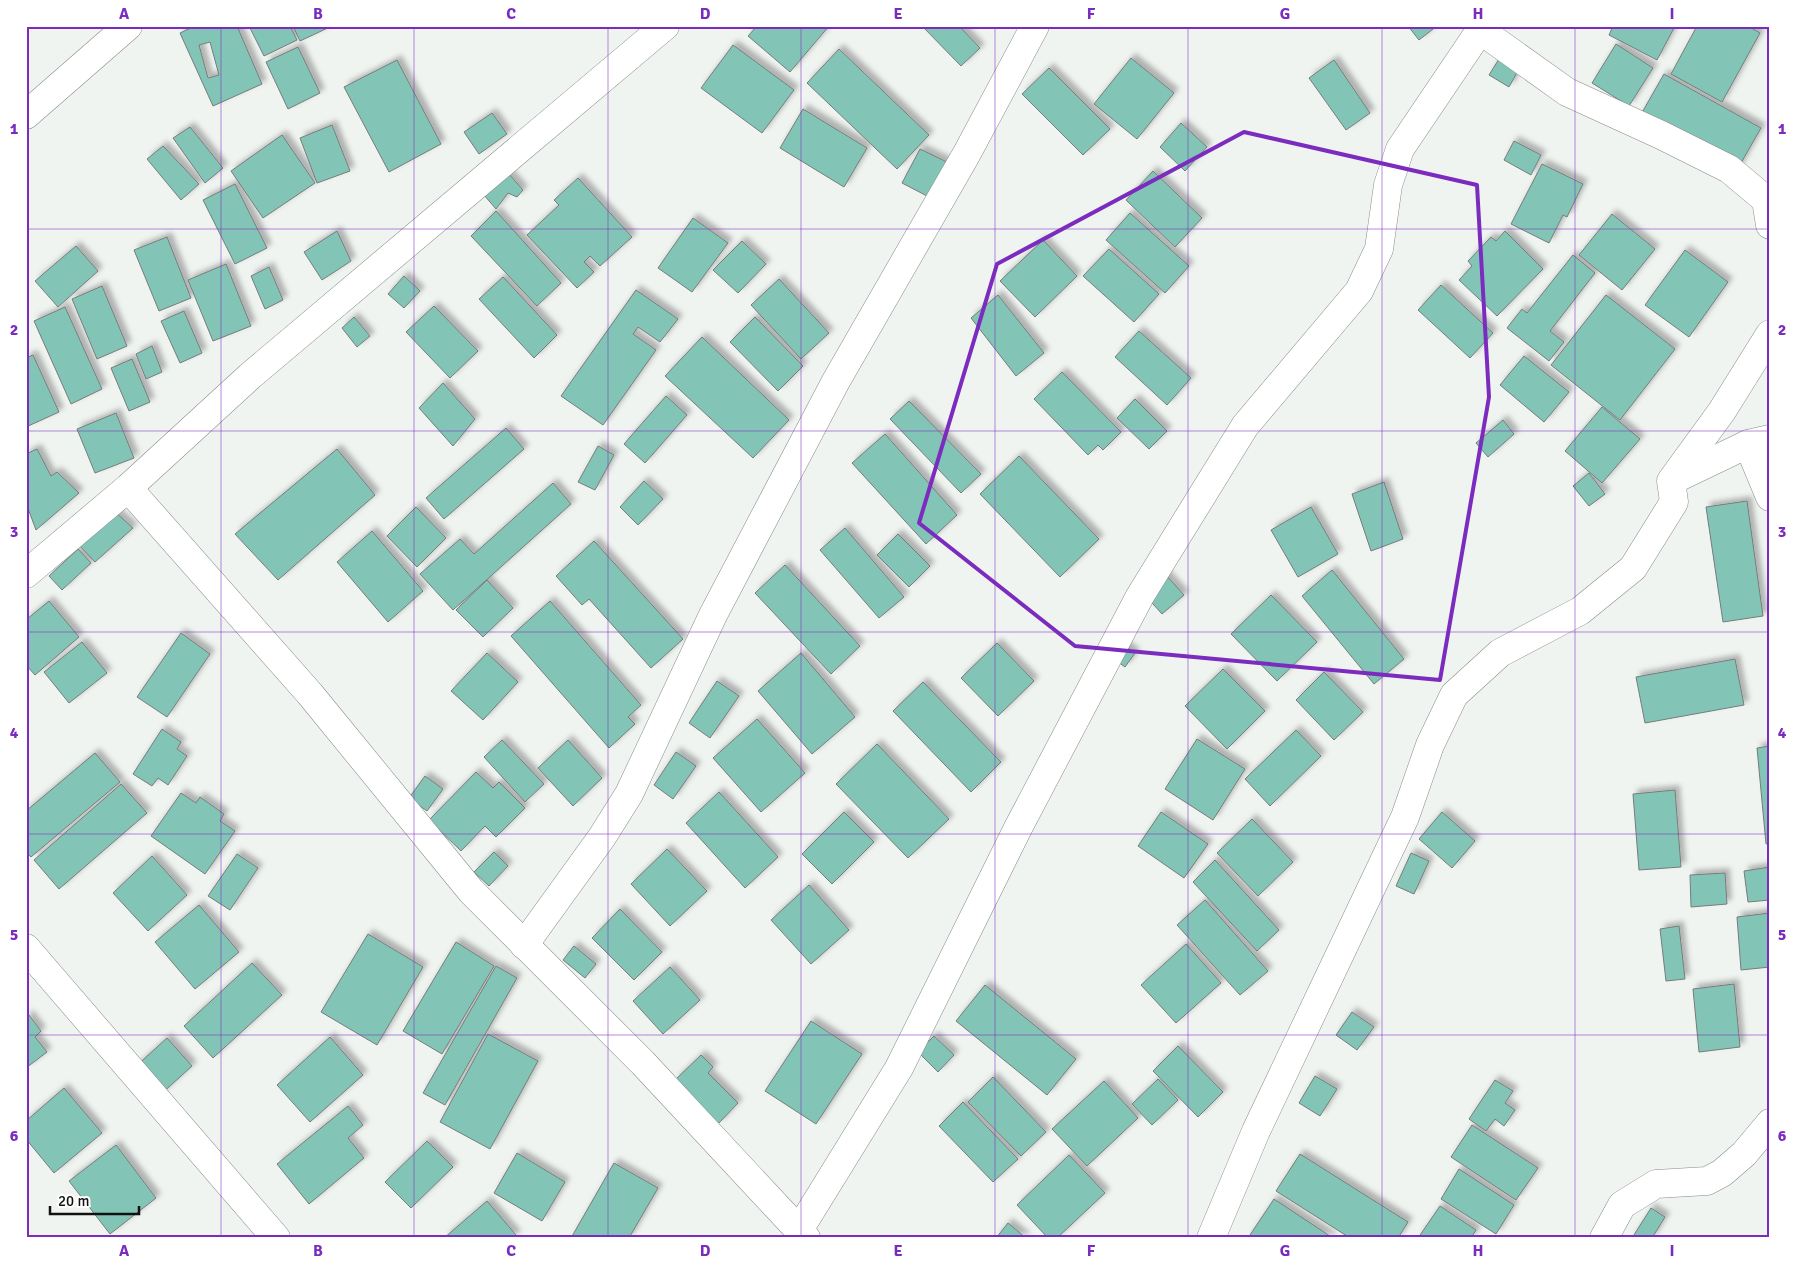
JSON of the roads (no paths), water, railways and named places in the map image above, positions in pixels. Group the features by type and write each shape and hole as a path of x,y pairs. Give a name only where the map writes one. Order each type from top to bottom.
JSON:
{"street":[{"path":"26,115 128,26"},
{"path":"26,574 128,488 250,376 665,26"},
{"path":"524,945 602,837 629,794 713,615 831,390 966,155 1035,26"},
{"path":"128,488 310,694 471,891 644,1064 802,1234 899,1068 1018,828 1140,596 1245,426 1359,291 1379,249 1388,185 1400,149 1481,28 1567,92 1661,135 1729,170 1766,200 1770,225"},
{"path":"1211,1238 1256,1131 1405,817 1430,745 1454,695 1500,652 1580,611 1633,568 1674,502 1671,481 1722,411 1770,334"},
{"path":"1671,481 1759,442 1770,497"},
{"path":"26,948 276,1238"},
{"path":"1604,1238 1622,1205 1656,1184 1707,1181 1722,1173 1744,1154 1770,1123"}]}
